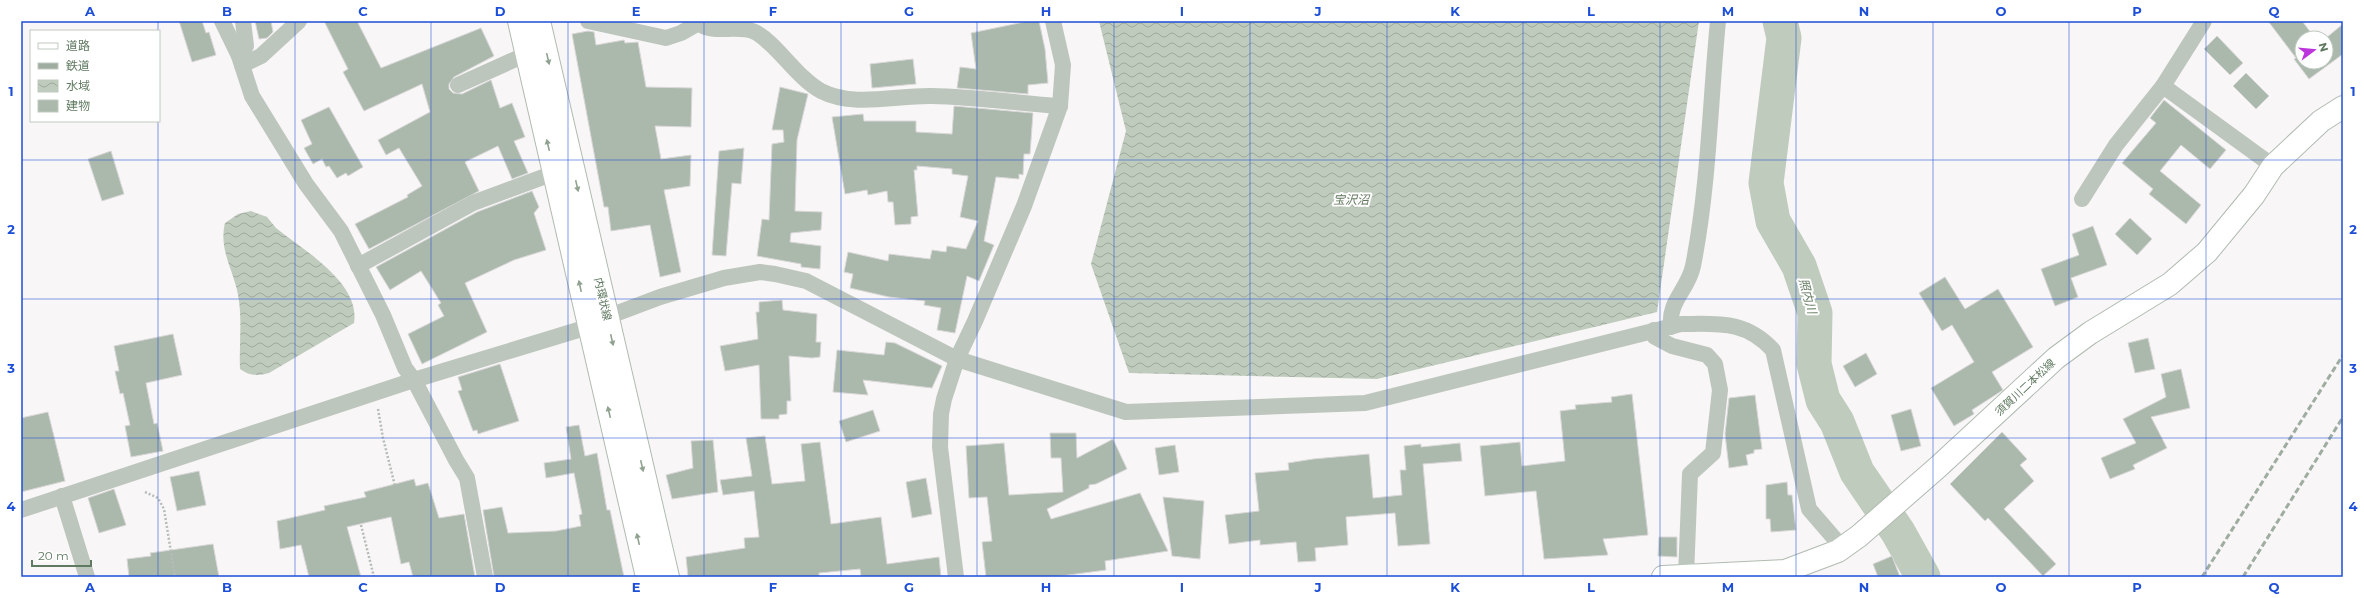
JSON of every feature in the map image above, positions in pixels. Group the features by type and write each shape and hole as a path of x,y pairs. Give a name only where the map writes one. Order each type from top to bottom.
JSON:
{"street":[{"path":"222,21 240,60 252,96 264,118 306,184 341,231 383,315 405,368 414,380 467,478 485,577"},
{"path":"240,60 246,46 243,21"},
{"path":"240,60 261,56 299,21"},
{"name":"内環状線","path":"519,21 554,173 668,577"},
{"name":"内環状線","path":"539,21 647,577"},
{"path":"588,21 666,38 681,33 700,22 716,28 736,28 754,32 820,90 848,98 900,99 931,96 1060,106"},
{"path":"956,577 940,447 944,399 957,359 1024,206 1060,106 1064,65 1053,21"},
{"path":"1671,327 1670,311 1688,280 1696,252 1709,148 1718,21"},
{"path":"2082,199 2116,145 2162,86 2204,21"},
{"path":"458,85 527,54"},
{"path":"2162,86 2273,166"},
{"name":"須賀川二本松線","path":"1663,577 1727,576 1785,571 1838,551 1859,536 1895,505 2056,358 2090,333 2170,284 2207,252 2254,195 2273,166 2321,121 2343,107"},
{"path":"358,266 473,203 554,173"},
{"path":"21,510 414,380 597,322 660,297 724,278 760,272 806,281 957,359 1126,412 1365,403 1681,324 1722,324 1741,328 1754,333 1773,350 1809,509 1834,538 1838,551"},
{"path":"1654,330 1655,337 1672,346 1707,355 1718,371 1720,390 1713,453 1690,474 1686,576"},
{"path":"62,496 87,577"}],"path":[{"path":"376,393 382,438 396,486"},
{"path":"145,492 158,498 164,510 174,577"},
{"path":"361,525 374,577"}],"water":[{"name":"宝沢沼","path":"1099,21 1699,21 1657,312 1377,379 1129,373 1091,264 1126,131"},
{"path":"251,211 267,217 276,228 328,269 340,281 349,294 354,308 354,323 269,373 261,375 250,374 240,369 239,301 235,281 226,253 223,234 225,223 238,214"}],"building":[{"path":"179,21 202,21 206,33 209,32 216,55 192,62"},
{"path":"255,21 271,21 273,32 267,38 259,39"},
{"path":"324,21 357,21 381,68 481,28 494,56 454,77 449,84 449,89 453,93 462,94 491,80 500,108 512,103 525,137 514,141 528,173 512,179 498,146 465,162 479,191 369,249 355,224 408,197 407,195 422,186 399,148 386,155 378,140 430,112 422,84 364,111 343,72 348,69"},
{"path":"1029,21 1039,21 1045,49 1048,83 1028,85 1028,94 957,88 960,67 976,69 971,33"},
{"path":"2268,21 2302,21 2309,30 2294,30 2294,55"},
{"path":"2343,24 2343,54 2334,61 2334,31"},
{"path":"588,31 594,32 596,45 624,40 625,43 638,42 646,87 692,88 691,127 655,126 661,159 691,155 690,186 664,190 681,272 660,277 650,225 611,231 608,207 604,207 572,34"},
{"path":"2217,36 2243,63 2230,75 2204,49"},
{"path":"913,59 916,84 872,88 870,64"},
{"path":"2302,70 2321,70 2309,79"},
{"path":"2246,73 2269,96 2256,109 2233,86"},
{"path":"780,87 808,94 797,140 795,211 822,212 821,230 791,233 790,242 821,246 820,269 801,267 801,264 757,256 762,219 769,220 772,144 784,142 783,130 772,130"},
{"path":"2164,100 2226,150 2210,169 2181,145 2160,171 2201,205 2186,224 2149,194 2153,189 2122,163 2156,123 2150,118"},
{"path":"954,106 1033,113 1030,154 1024,154 1023,175 1019,174 1019,179 996,177 984,241 994,245 979,281 967,276 955,333 937,330 941,308 924,305 925,301 889,297 850,288 853,274 844,272 848,252 888,261 889,254 930,259 932,250 946,252 947,246 966,249 978,221 960,217 968,176 952,174 952,169 917,166 917,170 914,170 918,216 911,217 911,224 895,225 893,202 888,202 887,191 868,195 867,190 845,194 832,117 863,114 864,121 916,121 916,132 952,134"},
{"path":"329,107 363,167 348,176 346,173 337,178 329,166 326,167 322,159 313,164 304,148 312,144 301,120"},
{"path":"744,148 741,184 732,183 726,256 712,255 719,151"},
{"path":"111,151 124,194 102,201 88,159"},
{"path":"532,191 539,207 534,213 546,250 514,260 465,283 487,332 422,364 408,334 444,316 438,305 441,303 421,271 390,290 376,267 477,212"},
{"path":"2130,218 2152,239 2137,255 2115,234"},
{"path":"2093,226 2107,265 2071,278 2078,297 2055,306 2041,269 2079,255 2072,234"},
{"path":"1945,277 1965,309 1998,289 2033,347 1992,372 2003,390 1972,410 1974,414 1954,426 1931,388 1974,362 1952,325 1942,331 1919,293"},
{"path":"782,300 783,310 817,314 816,342 821,342 820,357 812,358 789,356 791,401 787,401 787,414 779,415 779,419 761,419 759,365 725,371 720,346 758,339 756,312 759,312 759,302"},
{"path":"173,334 182,375 146,383 154,424 157,423 163,451 131,457 125,426 130,425 123,393 120,394 115,371 119,371 114,346"},
{"path":"2148,338 2155,369 2135,373 2128,343"},
{"path":"886,342 895,343 942,366 932,388 863,380 868,395 833,392 837,350 884,355"},
{"path":"1866,353 1877,374 1855,387 1843,366"},
{"path":"500,364 519,421 478,434 477,430 473,431 458,391 462,390 458,377"},
{"path":"2181,369 2190,408 2151,417 2167,448 2133,465 2135,469 2110,479 2101,458 2136,443 2123,419 2166,397 2161,374"},
{"path":"1632,394 1648,535 1603,539 1608,555 1544,559 1536,491 1485,496 1480,446 1520,442 1522,466 1565,461 1560,411 1576,409 1575,405 1612,402 1611,397"},
{"path":"1755,395 1762,449 1754,450 1754,453 1746,455 1748,465 1729,468 1725,434 1729,398"},
{"path":"1911,409 1921,446 1901,451 1891,415"},
{"path":"873,410 880,431 846,442 839,421"},
{"path":"48,412 65,481 21,492 21,418"},
{"path":"579,425 585,456 597,453 607,510 610,510 624,577 494,577 483,510 502,507 508,533 556,531 581,526 579,515 582,514 574,473 546,478 544,463 571,459 566,427"},
{"path":"2002,432 2027,459 2020,465 2034,481 2004,509 2056,564 2043,576 1988,518 1985,521 1950,484"},
{"path":"1050,433 1076,433 1077,458 1113,439 1127,469 1096,484 1089,485 1089,488 1047,509 1051,519 1140,493 1168,551 1105,561 1106,570 1054,577 986,577 982,542 992,541 987,497 969,498 966,446 1004,443 1009,495 1063,492 1061,458 1051,458"},
{"path":"765,436 772,484 805,481 801,444 820,442 831,524 881,517 887,564 939,557 941,577 861,577 860,569 819,573 819,577 688,577 686,557 745,548 744,538 759,537 754,491 723,495 720,480 752,476 746,438"},
{"path":"713,440 718,492 672,499 666,475 693,468 691,441"},
{"path":"1460,443 1462,461 1423,464 1430,544 1398,546 1395,513 1346,517 1348,545 1315,548 1316,561 1298,562 1296,542 1260,545 1260,540 1229,544 1225,515 1259,511 1255,473 1289,470 1288,463 1313,459 1369,454 1373,498 1402,495 1400,470 1406,470 1404,446 1421,444 1421,447"},
{"path":"1175,445 1179,472 1159,475 1155,448"},
{"path":"199,471 206,505 177,511 170,477"},
{"path":"926,478 932,514 912,518 906,482"},
{"path":"414,479 416,486 428,483 439,518 464,514 475,577 413,577 409,562 401,564 391,517 347,527 361,577 309,577 301,545 280,549 277,521 325,510 324,506 366,497 364,492"},
{"path":"1787,482 1788,495 1792,495 1796,530 1771,532 1770,519 1766,519 1766,485"},
{"path":"114,489 126,525 99,533 88,498"},
{"path":"1163,497 1204,501 1200,559 1172,556"},
{"path":"1659,537 1677,537 1677,557 1658,556"},
{"path":"213,544 219,577 129,577 127,559 151,556 150,553"},
{"path":"1892,556 1900,577 1878,577 1873,564"}],"waterway":[{"name":"照内川","path":"1780,21 1784,38 1766,183 1773,221 1799,266 1815,313 1814,364 1823,400 1837,422 1857,472 1898,532 1923,577"}],"railway":[{"path":"2202,577 2343,355"},
{"path":"2243,577 2343,417"}]}
